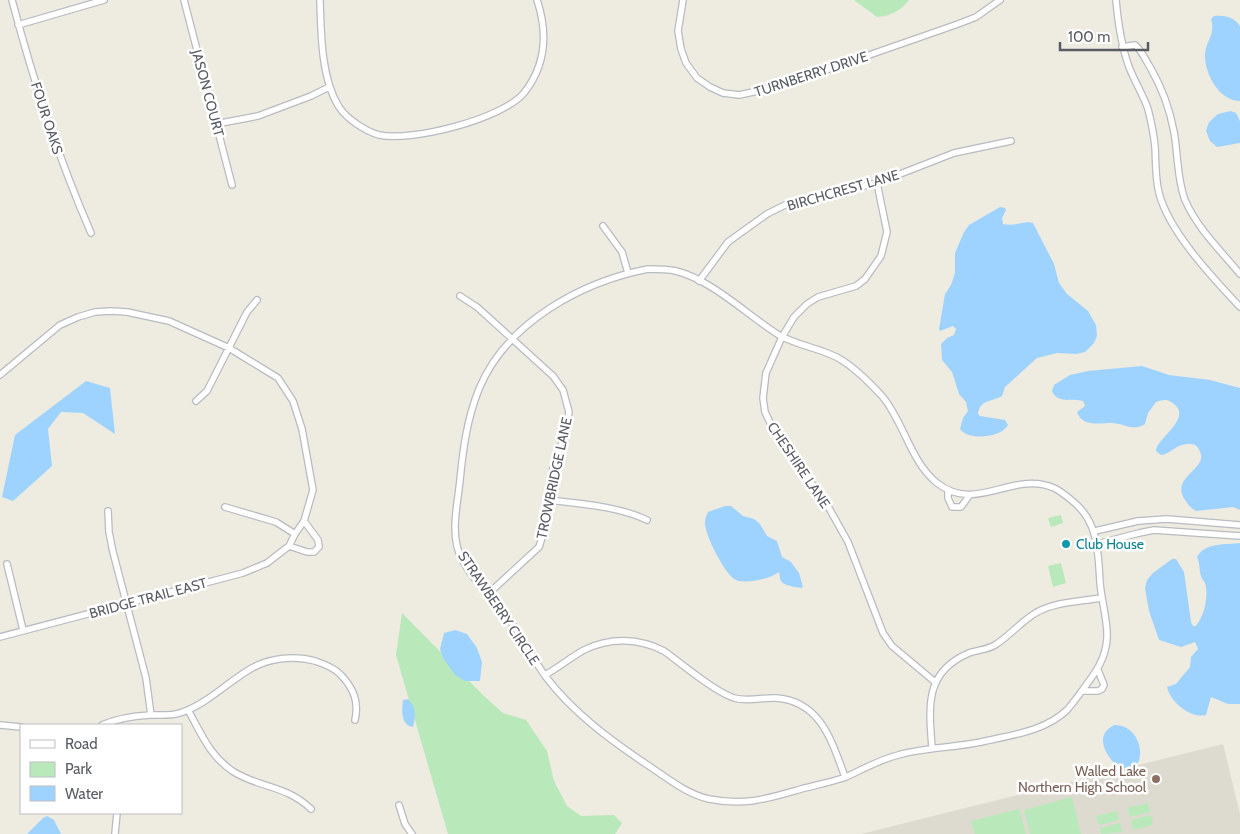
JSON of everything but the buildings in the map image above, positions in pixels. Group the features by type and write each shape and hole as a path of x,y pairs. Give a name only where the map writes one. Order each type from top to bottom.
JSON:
{"street":[{"name":"FOUR OAKS","path":"12,0 54,142 91,233"},
{"path":"18,24 104,0"},
{"name":"JASON COURT","path":"184,0 232,185"},
{"path":"320,0 329,87 340,109 352,121 378,134 399,137 466,123 496,113 524,93 540,67 545,38 544,24 538,0"},
{"name":"TURNBERRY DRIVE","path":"682,0 678,31 686,63 697,78 710,87 723,93 739,95 758,92 809,76 958,24 976,17 1000,0"},
{"path":"1116,0 1122,47 1148,109 1161,200 1174,226 1189,249 1240,307"},
{"path":"1122,47 1134,45 1140,50 1158,81 1174,130 1180,183 1191,214 1240,274"},
{"path":"216,124 258,116 311,96 329,87"},
{"name":"BIRCHCREST LANE","path":"699,281 728,242 767,214 789,203 877,182 954,153 1011,141"},
{"name":"CHESHIRE LANE","path":"877,182 887,232 884,249 877,264 865,279 856,286 818,297 806,304 794,317 782,337 766,373 765,412 777,437 825,501 848,542 882,633 892,646 935,682"},
{"path":"604,226 622,252 628,273"},
{"name":"STRAWBERRY CIRCLE","path":"648,269 670,269 699,281 782,337 843,360 884,399 920,463 930,477 948,490 969,496 980,495 1015,484 1035,483 1053,487 1080,507 1095,531 1101,598 1108,634 1104,655 1098,670 1061,714 1051,723 1032,731 965,746 932,748 893,756 846,777 755,802 739,803 706,798 685,791 606,736 559,693 545,675 518,631 461,558 456,544 456,519 465,435 471,409 481,383 502,350 525,326 559,302 606,281 628,273 648,269"},
{"name":"TROWBRIDGE LANE","path":"460,296 477,307 553,376 563,390 569,412 565,434 553,468 546,528 539,547 488,594"},
{"path":"196,401 207,391 248,312 257,300"},
{"name":"BRIDGE TRAIL EAST","path":"0,375 60,325 78,317 95,312 126,312 170,321 229,348 278,378 293,401 302,429 313,490 304,521 289,546 267,563 243,573 0,637"},
{"name":"STRAWBERRY CIRCLE","path":"948,490 948,498 952,507 961,506 969,496"},
{"path":"549,500 631,512 647,520"},
{"path":"225,507 276,522 295,534"},
{"path":"108,511 109,532 113,552 148,686 151,715"},
{"path":"1167,519 1167,530"},
{"path":"1095,531 1138,521 1167,519 1238,525 1238,536 1167,530 1139,533 1097,544"},
{"path":"289,546 307,552 314,552 319,547 318,540 304,521"},
{"path":"7,564 23,630"},
{"path":"932,748 930,703 935,682 944,670 969,653 995,645 1031,616 1045,608 1101,598"},
{"path":"545,675 584,650 597,645 628,641 654,646 664,651 724,694 746,700 770,698 787,700 810,711 818,718 828,732 846,777"},
{"path":"105,724 125,717 172,715 188,710 207,701 252,668 286,658 305,658 322,663 338,672 350,684 356,698 357,712 355,720"},
{"name":"STRAWBERRY CIRCLE","path":"1082,690 1098,692 1102,689 1104,685 1098,670"},
{"path":"188,710 211,752 222,763 245,778 290,793 311,809"},
{"path":"0,725 20,727"},
{"path":"399,805 405,824 412,834"},
{"path":"115,834 117,814"}],"shaded area":[{"name":"Walled Lake Northern High School","path":"1223,744 1240,814 1240,834 861,834"}],"green space":[{"path":"854,0 909,0 895,12 877,17"},
{"path":"1061,515 1063,523 1051,527 1048,518"},
{"path":"1061,563 1066,583 1053,587 1048,566"},
{"path":"402,613 503,713 526,720 547,751 554,781 567,806 581,816 614,815 622,823 615,834 448,834 396,655"},
{"path":"1072,797 1081,834 1030,834 1024,810"},
{"path":"1148,803 1150,812 1130,817 1127,808"},
{"path":"1019,809 1026,834 975,834 971,821"},
{"path":"1117,811 1119,820 1099,825 1096,816"},
{"path":"1151,815 1153,825 1133,830 1131,820"},
{"path":"1120,823 1122,832 1101,834 1100,828"}],"water":[{"path":"1214,16 1229,17 1240,26 1240,101 1226,97 1220,92 1211,80 1208,72 1205,52 1212,30 1211,19"},
{"path":"1231,111 1236,113 1240,121 1240,143 1217,147 1210,141 1206,131 1209,122 1218,114"},
{"path":"1000,207 1006,210 1002,218 1003,224 1033,223 1054,264 1059,283 1067,294 1088,311 1096,325 1097,336 1094,343 1085,352 1076,354 1057,353 1037,358 1005,387 1002,396 984,403 979,409 978,414 980,416 1005,420 1008,425 999,433 977,436 964,433 960,429 963,418 968,411 966,402 959,394 952,372 942,360 941,344 947,338 954,335 956,329 953,326 940,331 939,329 945,294 951,285 955,273 955,253 964,232 969,225"},
{"path":"1142,366 1169,375 1210,380 1240,388 1240,510 1233,507 1196,511 1186,502 1182,492 1182,485 1200,462 1201,457 1198,448 1195,445 1185,444 1161,455 1156,451 1177,421 1178,408 1171,402 1164,400 1156,402 1148,413 1145,424 1133,427 1116,423 1087,422 1079,417 1077,412 1085,406 1083,401 1057,398 1052,391 1054,385 1070,375 1088,371"},
{"path":"86,381 110,388 115,434 83,413 61,412 48,429 52,466 13,501 2,497 15,435"},
{"path":"725,506 731,506 743,516 754,519 760,524 767,536 777,541 782,557 791,562 799,573 803,587 790,586 783,583 780,580 779,572 770,577 750,581 738,581 730,575 720,561 705,523 708,512"},
{"path":"1240,543 1240,704 1228,704 1211,697 1206,715 1200,716 1188,712 1177,704 1167,687 1176,684 1190,667 1191,657 1198,649 1195,642 1181,647 1159,640 1149,611 1145,588 1147,580 1153,573 1172,559 1176,559 1184,572 1191,622 1193,626 1196,626 1203,612 1206,600 1205,583 1201,576 1197,557 1201,552 1210,547"},
{"path":"455,630 467,634 477,648 482,662 480,681 465,681 455,675 443,658 440,649 444,633"},
{"path":"408,699 413,705 415,712 413,727 406,723 403,716 403,700"},
{"path":"1114,725 1127,728 1136,738 1140,750 1138,763 1127,768 1119,768 1106,752 1103,740 1104,735"},
{"path":"47,816 54,820 61,834 27,834 43,818"}],"place":[{"name":"Club House","path":"1066,544"},
{"name":"Walled Lake Northern High School","path":"1156,779"}]}
